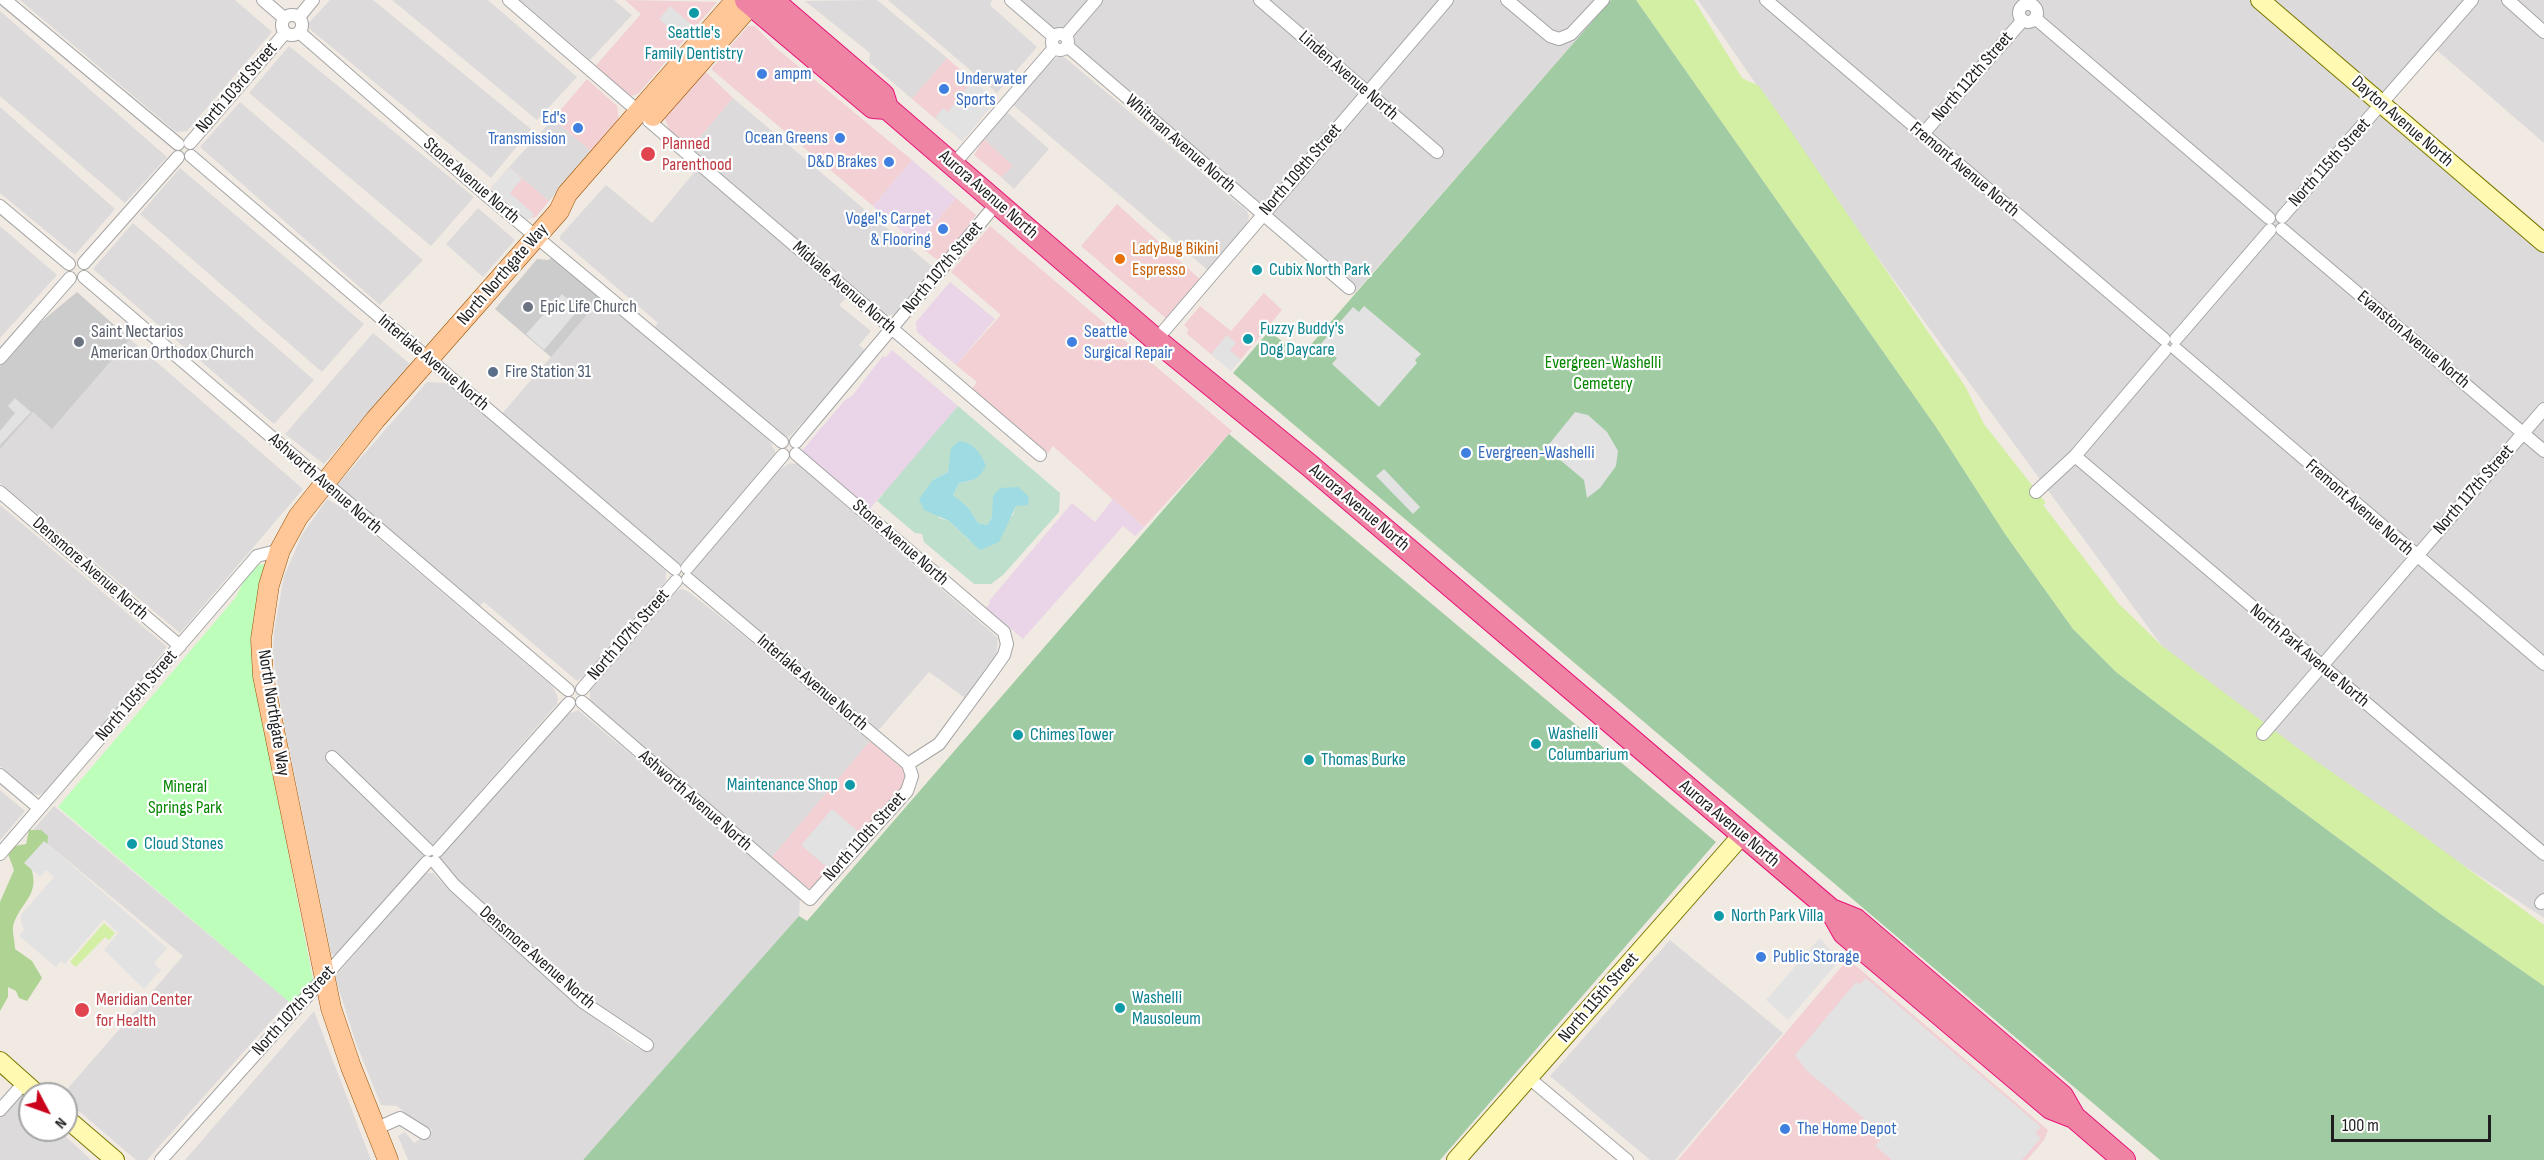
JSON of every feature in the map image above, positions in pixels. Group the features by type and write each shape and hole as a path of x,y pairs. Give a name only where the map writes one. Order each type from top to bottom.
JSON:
{"highway":[{"name":"Aurora Avenue North","path":"752,1 873,107 887,108 1156,340 1251,420 1310,465 1830,910 1844,933 2051,1108 2074,1117 2124,1160"}],"main road":[{"name":"North Northgate Way","path":"388,1160 341,1040 324,979 263,676 261,639 265,603 280,550 298,517 323,482 559,211 573,205 644,116 752,1"}],"street":[{"name":"Interlake Avenue North","path":"5,0 908,764"},
{"path":"263,0 284,18"},
{"path":"299,17 313,0"},
{"name":"Midvale Avenue North","path":"509,0 1040,455"},
{"name":"Whitman Avenue North","path":"1011,0 1349,288"},
{"path":"953,165 1096,0"},
{"name":"Linden Avenue North","path":"1260,0 1437,152"},
{"name":"North 109th Street","path":"1156,340 1447,0"},
{"path":"1507,0 1550,36 1559,39 1571,34 1603,0"},
{"name":"Fremont Avenue North","path":"1766,0 2544,664"},
{"name":"Dayton Avenue North","path":"2260,0 2544,243"},
{"name":"North 115th Street","path":"2036,492 2075,456 2170,344 2472,0"},
{"path":"2508,0 2544,32"},
{"name":"North 112th Street","path":"1922,135 2028,9"},
{"name":"Evanston Avenue North","path":"2028,9 2276,224 2544,451"},
{"path":"292,14 299,17 302,23 299,32 293,35 285,33 281,26 284,18 292,14"},
{"name":"Stone Avenue North","path":"299,32 536,237 789,448 1004,632"},
{"name":"North 103rd Street","path":"84,263 285,33"},
{"name":"North 107th Street","path":"582,696 682,574 892,330 997,203"},
{"path":"0,206 69,264"},
{"path":"69,264 78,260 84,263 87,269 84,277 77,280 70,278"},
{"path":"69,264 67,271 70,278"},
{"name":"Ashworth Avenue North","path":"84,277 568,690"},
{"path":"0,358 70,278"},
{"name":"North 117th Street","path":"2263,734 2544,409"},
{"name":"North Park Avenue North","path":"2075,456 2544,854"},
{"name":"Densmore Avenue North","path":"0,492 180,646"},
{"name":"North 105th Street","path":"0,854 257,556 280,550"},
{"name":"North 110th Street","path":"810,899 907,791 912,777 908,764 939,744 992,672 1004,655 1007,644 1004,632"},
{"path":"573,686 582,696 576,705 569,703 566,696 568,690 573,686"},
{"name":"Ashworth Avenue North","path":"582,696 810,899"},
{"name":"North 107th Street","path":"160,1160 569,703"},
{"name":"Densmore Avenue North","path":"332,757 432,856 454,885 583,1002 647,1045"},
{"path":"0,774 39,808"},
{"name":"North 115th Street","path":"1456,1160 1742,836"},
{"path":"0,1061 24,1082"},
{"path":"1529,1078 1627,1160"},
{"path":"0,1110 18,1097"},
{"path":"375,1129 400,1118 424,1133"},
{"path":"78,1128 115,1160"}],"shaded area":[{"path":"20,0 235,0 272,32 187,131 176,132"},
{"path":"330,0 373,0 531,129 491,178 306,26"},
{"path":"392,0 488,0 577,77 537,120"},
{"path":"520,0 614,0 632,15 590,60"},
{"path":"625,0 717,2 638,94 631,96 626,92 622,97 591,71 641,14"},
{"path":"877,0 947,58 912,99 869,62 870,53 805,1"},
{"path":"888,0 992,0 990,5 1037,47 997,93"},
{"path":"1012,0 1611,0 1355,293"},
{"path":"1698,0 2544,0 2544,143 2432,46 2382,105 2544,243 2544,918 2263,734 2181,672 1845,213"},
{"path":"670,6 692,25 681,38 659,19"},
{"path":"0,11 167,157 125,203 0,96"},
{"path":"748,26 755,26 776,48 912,160 873,206 711,69"},
{"path":"289,46 474,197 431,246 249,93"},
{"path":"1062,55 1247,211 1249,216 1247,227 1209,271 1013,105 1050,61"},
{"path":"947,58 996,101 962,141 912,99"},
{"path":"703,72 707,73 733,98 689,150 668,132 664,116"},
{"path":"587,79 617,106 619,119 592,152 553,119"},
{"path":"973,80 996,101 962,141 935,118 943,108 948,112"},
{"path":"733,98 935,269 898,314 883,316 689,150"},
{"path":"240,102 423,260 380,305 200,147"},
{"path":"0,107 115,209 75,255 0,193"},
{"path":"1007,112 1049,149 1014,189 1001,177 1013,166 984,139"},
{"path":"553,119 592,152 549,201 509,167"},
{"path":"984,139 1013,166 1001,177 974,155"},
{"path":"912,160 956,198 917,244 873,206"},
{"path":"509,167 549,201 536,217 527,219 491,188"},
{"path":"509,167 522,179 510,193 534,214 531,218 527,219 491,188"},
{"path":"180,168 364,324 322,372 140,214"},
{"path":"697,169 846,298 839,305 871,331 859,345 865,350 834,389 789,437 783,436 654,328 658,323 560,239 560,236 606,185 652,223"},
{"name":"Vogel's Carpet & Flooring","path":"956,198 976,215 941,263 917,244"},
{"path":"1117,204 1202,281 1168,320 1081,246"},
{"path":"478,208 515,240 483,277 446,244"},
{"path":"133,223 314,380 274,424 93,269"},
{"path":"0,226 57,275 0,338"},
{"path":"990,226 1232,431 1144,527 1053,446 1048,453 972,389 977,382 956,365 1001,315 951,272"},
{"path":"551,258 602,297 551,357 495,309 537,259"},
{"path":"950,282 995,319 956,365 917,332 916,322"},
{"path":"77,292 130,339 52,429 33,412 0,449 0,366 36,326"},
{"path":"1264,293 1282,310 1231,371 1187,334 1188,329 1184,325 1200,306 1231,331"},
{"path":"562,294 579,309 544,350 526,334"},
{"path":"602,297 769,440 775,451 775,459 688,562 676,564 501,415"},
{"path":"1364,306 1421,354 1415,360 1417,363 1379,407 1332,364 1337,358 1319,346 1353,307 1359,312"},
{"path":"373,333 410,364 324,464 285,434"},
{"path":"1227,335 1236,343 1230,350 1241,360 1231,371 1211,354"},
{"path":"130,339 303,489 180,633 0,483 0,449 33,412 52,428"},
{"path":"892,350 958,406 885,494 883,493 868,511 800,453 846,399 852,396 883,356 886,357"},
{"path":"427,382 444,383 454,388 666,571 666,580 651,601 588,673 577,681 484,602 477,608 338,487 338,484"},
{"path":"15,398 31,412 0,445 0,431 15,413 8,406"},
{"path":"1575,412 1588,415 1607,432 1618,451 1616,466 1600,488 1587,498 1584,480 1546,448"},
{"path":"790,463 797,464 998,638 996,658 968,700 929,672 876,733 693,579 692,569 778,471"},
{"path":"1384,469 1420,507 1413,514 1376,476"},
{"path":"327,499 344,509 553,687 558,698 557,704 432,846 335,753 335,749 328,755 425,855 343,952 334,955 331,954 282,713 273,655 274,632 284,576 302,535"},
{"path":"1113,499 1144,527 1135,536 1123,526 1023,639 986,608 989,601 1072,503 1095,522"},
{"path":"0,505 167,647 51,789 39,795 32,794 0,766"},
{"path":"682,589 732,626 870,741 772,857 590,703 590,690 677,591"},
{"path":"578,710 800,897 799,916 583,1160 408,1160 398,1136 405,1132 414,1143 433,1130 412,1119 397,1106 381,1105 356,1043 335,977 425,873 433,873 576,1004 627,1042 644,1051 649,1049 573,991 567,980 468,893 440,861 442,854 562,717"},
{"path":"870,741 904,770 907,776 905,786 813,888 808,888 772,857"},
{"path":"0,790 25,811 0,840"},
{"path":"54,806 289,1001 147,1160 136,1160 78,1110 78,1082 73,1082 183,956 32,831"},
{"path":"832,809 860,833 828,868 801,845"},
{"path":"44,841 167,948 154,963 161,970 144,989 104,950 118,933 104,919 65,964 61,961 56,967 19,936 24,929 21,915 54,877 46,870 40,877 24,863"},
{"path":"1820,938 1839,961 1788,1020 1766,1000"},
{"path":"1670,940 1783,1033 1675,1160 1650,1160 1550,1076"},
{"path":"1848,959 2048,1130 2044,1140 2027,1160 1678,1160"},
{"path":"1866,978 2041,1127 2035,1133 2041,1138 2022,1160 1892,1160 1875,1146 1881,1139 1867,1121 1806,1070 1795,1055 1856,982 1860,984"},
{"path":"314,1011 371,1160 185,1160"},
{"path":"18,1097 18,1142 72,1142 91,1160 0,1160 0,1118"}],"green space":[{"name":"Evergreen-Washelli Cemetery","path":"1611,0 1636,0 1936,427 2005,534 2073,629 2116,672 2163,708 2439,913 2544,986 2544,1160 2160,1160 1233,373 1269,331 1301,356"},
{"path":"1636,0 1694,0 1742,78 1759,86 1788,127 1965,386 1984,424 2046,503 2043,505 2119,604 2161,645 2303,752 2425,837 2544,925 2544,986 2439,913 2163,708 2116,672 2073,629 2005,534 1936,427"},
{"path":"958,406 1060,493 1059,512 1003,575 991,584 974,584 924,542 922,534 915,533 877,501","holes":["950,460 972,481 959,483 953,495 968,507 978,523 987,525 992,517 1029,497 1016,505 1013,515 970,541 949,521 939,518 933,480 948,472"]},
{"path":"1229,434 1716,842 1440,1160 583,1160 799,916 807,921"},
{"name":"Mineral Springs Park","path":"266,564 253,620 254,676 313,980 293,1005 58,807 236,597 245,578 256,565"},
{"path":"29,830 41,830 48,836 47,847 30,865 33,875 32,891 16,917 13,931 15,949 32,961 42,978 27,1001 19,998 16,991 8,987 8,997 0,1011 0,902 14,870 8,854 15,846 26,844"},
{"path":"104,923 115,933 109,940 105,937 76,967 70,962"}],"water":[{"path":"959,441 976,449 986,466 975,479 959,483 953,495 968,507 978,523 987,525 992,517 993,496 1000,488 1018,487 1029,497 1028,505 1016,506 999,542 980,550 949,521 924,510 919,499 933,480 948,472 951,448"}],"place":[{"name":"Seattle's Family Dentistry","path":"694,13"},
{"name":"ampm","path":"762,74"},
{"name":"Underwater Sports","path":"944,89"},
{"name":"Ed's Transmission","path":"578,128"},
{"name":"Ocean Greens","path":"840,138"},
{"name":"Planned Parenthood","path":"648,154"},
{"name":"D&D Brakes","path":"889,162"},
{"name":"Vogel's Carpet & Flooring","path":"943,229"},
{"name":"LadyBug Bikini Espresso","path":"1120,259"},
{"name":"Cubix North Park","path":"1257,270"},
{"name":"Epic Life Church","path":"528,307"},
{"name":"Fuzzy Buddy's Dog Daycare","path":"1248,339"},
{"name":"Saint Nectarios American Orthodox Church","path":"79,342"},
{"name":"Seattle Surgical Repair","path":"1072,342"},
{"name":"Fire Station 31","path":"493,372"},
{"name":"Evergreen-Washelli","path":"1466,453"},
{"name":"Chimes Tower","path":"1018,735"},
{"name":"Washelli Columbarium","path":"1536,744"},
{"name":"Thomas Burke","path":"1309,760"},
{"name":"Maintenance Shop","path":"850,785"},
{"name":"Cloud Stones","path":"132,844"},
{"name":"North Park Villa","path":"1719,916"},
{"name":"Public Storage","path":"1761,957"},
{"name":"Washelli Mausoleum","path":"1120,1008"},
{"name":"Meridian Center for Health","path":"82,1010"},
{"name":"The Home Depot","path":"1785,1129"}]}
